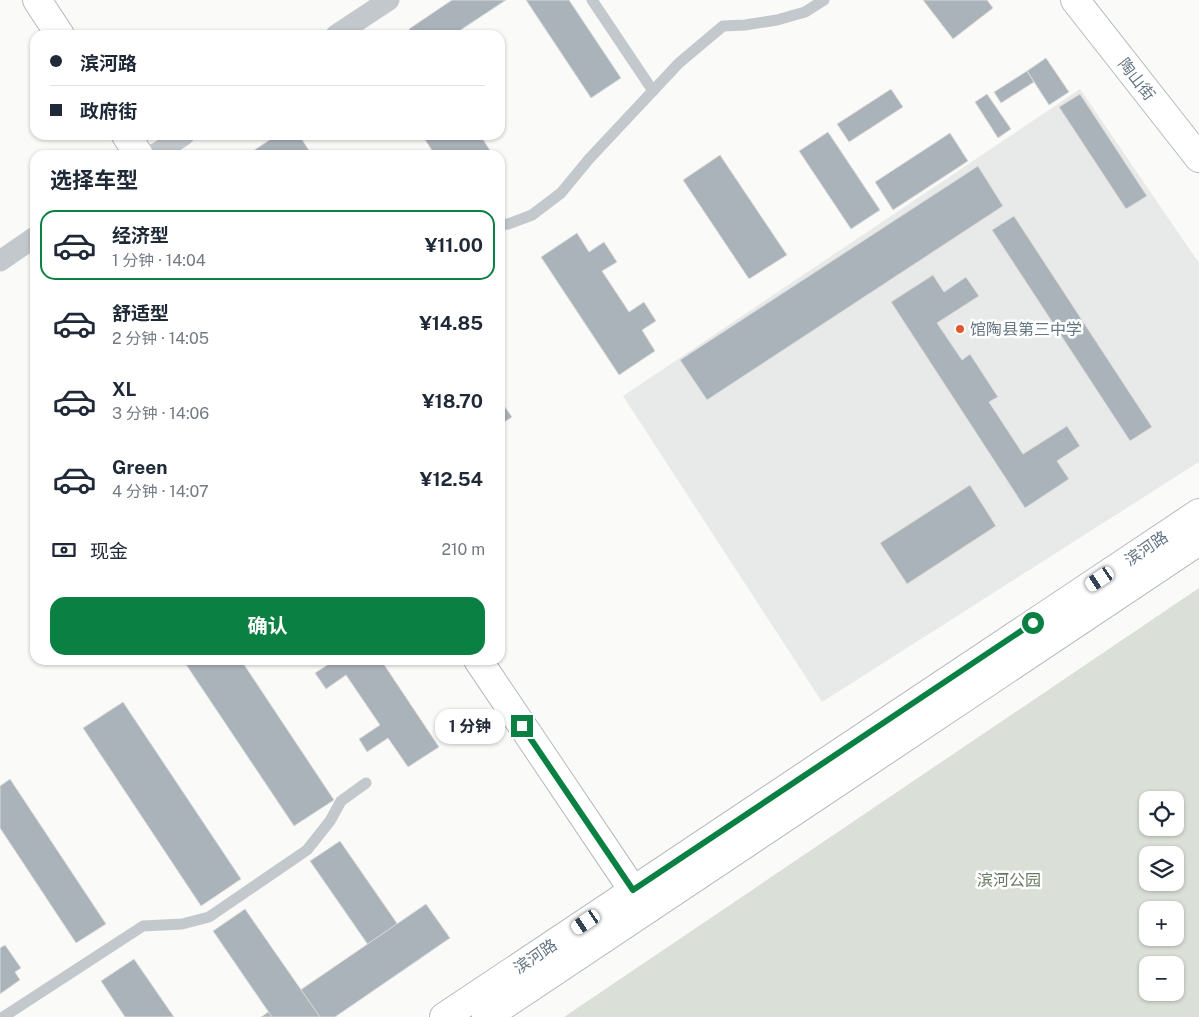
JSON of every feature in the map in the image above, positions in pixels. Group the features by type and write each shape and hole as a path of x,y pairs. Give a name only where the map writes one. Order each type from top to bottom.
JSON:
{"street":[{"path":"37,0 57,30"},
{"path":"344,30 389,0"},
{"name":"陶山街","path":"1075,0 1199,158"},
{"path":"162,150 176,140"},
{"path":"0,261 30,240"},
{"name":"滨河路","path":"444,1017 1199,513"},
{"name":"滨河路","path":"486,1017 1199,541"},
{"path":"481,665 633,890"}],"lane":[{"path":"592,0 653,91"},
{"path":"505,224 532,215 562,193 588,159 679,63 723,26 777,20 805,12 824,0"},
{"path":"3,1017 143,926 182,924 209,917 308,850 330,821 341,801 366,783"}],"shaded area":[{"name":"馆陶县第三中学","path":"1080,89 1199,263 1199,462 822,702 623,396"}],"green space":[{"name":"滨河公园","path":"1199,588 1199,1017 564,1017"}],"building":[{"path":"452,0 506,0 461,30 409,29"},
{"path":"526,0 569,0 621,78 591,98"},
{"path":"923,0 987,0 993,8 953,39"},
{"path":"1046,58 1069,92 1049,105 1027,71"},
{"path":"1027,71 1034,82 1001,103 994,92"},
{"path":"891,89 903,107 849,142 837,124"},
{"path":"987,94 1011,129 998,138 975,102"},
{"path":"1080,94 1147,196 1126,209 1059,107"},
{"path":"828,132 880,210 851,229 799,151"},
{"path":"950,133 968,161 893,210 875,182"},
{"path":"270,140 302,140 309,150 254,150"},
{"path":"425,140 483,140 490,150 432,150"},
{"path":"720,155 787,255 749,279 683,180"},
{"path":"978,166 1003,206 707,400 680,360"},
{"path":"1014,216 1152,427 1130,441 992,230"},
{"path":"577,233 589,252 604,242 617,262 602,271 629,312 644,302 656,321 642,330 655,351 619,375 541,257"},
{"path":"933,275 944,292 966,277 979,296 937,323 962,360 970,354 998,397 989,402 1023,454 1067,426 1080,446 1057,461 1069,479 1025,508 891,302"},
{"path":"505,407 512,417 505,422"},
{"path":"970,485 996,526 907,584 880,543"},
{"path":"186,665 244,665 334,800 294,826"},
{"path":"327,665 384,665 439,747 408,767 388,738 367,752 359,739 380,725 346,675 326,689 315,673"},
{"path":"123,702 241,879 201,906 83,728"},
{"path":"10,779 106,924 76,943 0,828 0,786"},
{"path":"340,841 421,958 391,978 310,861"},
{"path":"426,904 450,938 335,1017 261,1017"},
{"path":"245,909 320,1017 272,1017 213,931"},
{"path":"5,945 21,968 15,972 20,980 0,994 0,948"},
{"path":"134,959 174,1017 125,1017 101,981"}],"place":[{"name":"馆陶县第三中学","path":"960,329"}],"route":[{"path":"522,726 633,890 1033,623"}]}
